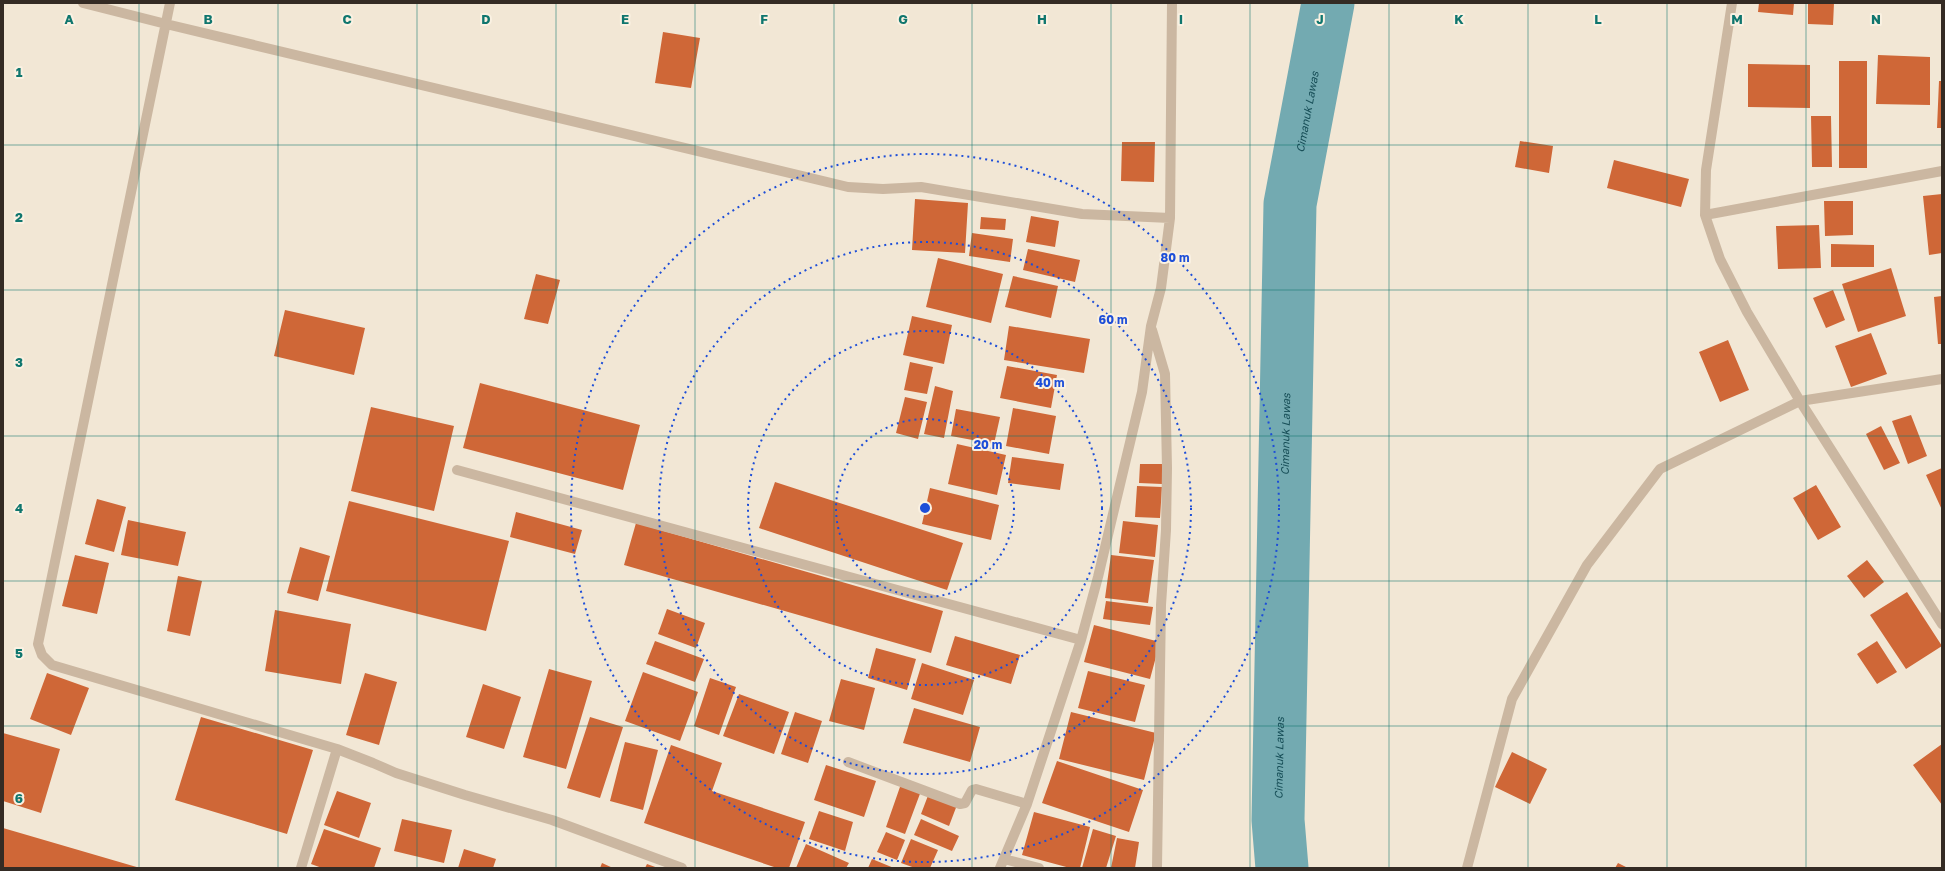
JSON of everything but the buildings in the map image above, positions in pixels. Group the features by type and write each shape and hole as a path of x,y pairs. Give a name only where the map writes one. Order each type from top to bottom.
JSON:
{"street":[{"path":"83,3 848,187 883,189 921,187 1082,214 1170,218"},
{"path":"170,3 38,644 42,655 52,665 337,749 396,773 464,795 552,820 682,868"},
{"path":"1039,868 1002,863 1027,804 1081,640 1098,577 1142,392 1151,326 1161,288 1170,218 1172,3"},
{"path":"1732,3 1706,170 1705,215 1720,259 1747,312 1800,401 1942,624"},
{"path":"1705,215 1942,171"},
{"path":"1151,326 1165,374 1167,468 1166,530 1160,606 1157,868"},
{"path":"1467,868 1512,699 1587,565 1660,469 1800,401 1942,379"},
{"path":"457,470 1081,640"},
{"path":"301,868 337,749"},
{"path":"848,762 960,804 965,803 972,790 982,790 1000,797 1027,804"}],"waterway":[{"name":"Cimanuk Lawas","path":"1282,868 1278,820 1290,204 1328,3"}]}
